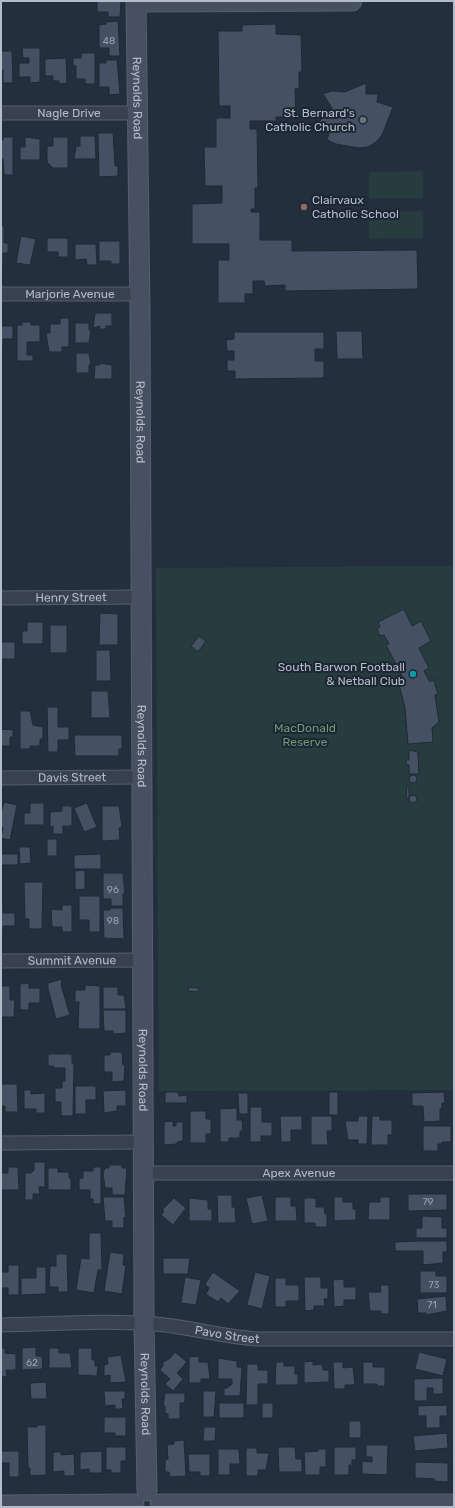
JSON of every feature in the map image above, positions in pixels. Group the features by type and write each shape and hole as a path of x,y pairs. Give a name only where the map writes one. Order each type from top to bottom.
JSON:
{"street":[{"path":"136,2 352,1"},
{"name":"Reynolds Road","path":"136,2 140,294 144,1324 147,1503"},
{"name":"Nagle Drive","path":"1,113 137,113"},
{"name":"Marjorie Avenue","path":"1,294 140,294"},
{"name":"Henry Street","path":"1,598 142,597"},
{"name":"Davis Street","path":"1,778 143,777"},
{"name":"Summit Avenue","path":"1,961 143,960"},
{"path":"1,1144 144,1142"},
{"name":"Apex Avenue","path":"144,1173 454,1173"},
{"name":"Pavo Street","path":"1,1325 144,1324 182,1327 234,1337 258,1339 454,1339"},
{"path":"1,1505 147,1503 454,1504"}],"green space":[{"path":"423,171 423,198 369,198 369,172"},
{"path":"423,211 423,238 369,239 369,212"},
{"name":"MacDonald Reserve","path":"454,566 454,1090 159,1091 156,568"}],"building":[{"path":"97,1 121,1 120,17 108,17 108,12 97,12"},
{"path":"118,21 120,56 109,56 109,48 99,48 99,25 106,24 106,22"},
{"path":"276,24 276,34 301,35 302,72 299,72 299,88 295,89 296,117 276,117 276,121 250,121 250,129 257,129 258,188 255,188 255,209 251,209 251,212 260,212 260,240 292,240 292,251 417,250 418,289 285,291 285,285 265,286 264,281 253,281 253,294 245,294 245,303 218,303 218,260 229,260 229,244 192,244 192,204 222,203 222,186 205,186 204,147 216,147 216,118 230,118 230,106 219,106 218,31 242,31 242,25"},
{"path":"22,48 40,48 40,82 30,83 30,77 19,77 19,63 29,63 29,58 23,58"},
{"path":"1,51 12,51 13,83 3,83"},
{"path":"82,53 95,53 95,84 85,84 85,79 76,79 76,66 73,65 73,58 81,58"},
{"path":"66,58 67,83 59,84 59,81 53,81 53,76 45,76 45,59"},
{"path":"106,60 117,60 120,94 109,95 109,87 99,87 99,63 106,63"},
{"path":"366,83 366,94 378,94 377,102 393,107 382,135 376,142 368,147 359,148 336,144 327,140 331,127 319,122 332,108 323,94 332,91 345,92"},
{"path":"98,133 113,133 115,166 118,166 118,176 99,177"},
{"path":"80,136 95,136 96,159 74,160 76,146 80,146"},
{"path":"3,137 13,137 13,175 4,175 3,159 1,159 1,140 3,140"},
{"path":"25,137 40,139 40,160 20,160 20,147 25,147"},
{"path":"53,137 68,137 68,168 53,168 47,162 47,146 53,146"},
{"path":"1,226 4,226 4,243 8,243 8,253 3,253 3,266 1,266"},
{"path":"21,236 36,239 30,265 16,263"},
{"path":"47,238 68,238 68,257 58,257 58,252 47,252"},
{"path":"99,241 120,241 120,264 111,264 111,261 99,261"},
{"path":"75,244 96,244 97,265 87,265 86,259 75,260"},
{"path":"95,313 112,313 112,326 106,326 106,329 99,329 100,326 93,328"},
{"path":"60,318 69,318 69,347 62,347 62,352 49,352 46,333 50,333 50,324 60,324"},
{"path":"22,322 31,322 31,325 40,325 40,342 27,342 27,355 33,355 33,361 17,361 17,325 22,325"},
{"path":"75,323 89,323 89,330 91,330 89,343 75,343"},
{"path":"1,326 13,326 13,339 3,339 3,346 1,346"},
{"path":"336,331 362,331 363,359 337,359"},
{"path":"234,332 324,332 324,349 315,349 315,361 324,361 324,378 235,379 235,371 227,371 227,360 234,360 234,351 227,351 226,340 234,339"},
{"path":"76,353 89,353 91,365 89,365 89,373 76,373"},
{"path":"100,363 112,365 112,379 94,379 95,365 100,365"},
{"name":"South Barwon Football & Netball Club","path":"404,609 412,626 421,621 431,641 419,648 429,668 424,671 430,682 435,679 434,681 438,694 435,695 439,722 432,728 433,742 408,744 405,708 397,677 403,678 386,645 389,644 384,635 380,636 377,629 380,627 378,622"},
{"path":"100,613 118,614 118,645 99,645"},
{"path":"27,622 43,622 43,644 22,644 22,631 27,631"},
{"path":"50,625 67,625 67,653 50,653"},
{"path":"199,636 206,641 198,652 191,646"},
{"path":"1,640 2,642 15,642 15,659 1,659"},
{"path":"96,650 110,650 111,681 96,681"},
{"path":"91,691 108,691 110,718 91,718"},
{"path":"47,707 58,707 58,727 69,727 69,740 58,740 58,752 48,752"},
{"path":"20,711 30,711 33,725 43,727 43,739 40,739 40,746 30,746 30,749 20,749"},
{"path":"1,729 13,730 13,737 10,737 10,746 1,746"},
{"path":"74,735 122,735 122,749 119,749 119,756 75,756"},
{"path":"409,750 418,752 419,774 409,774 409,765 406,765 406,760 409,760"},
{"path":"411,775 415,775 417,779 415,783 411,783 409,781 409,777"},
{"path":"407,786 409,786 409,798 406,798"},
{"path":"411,795 415,795 417,799 415,803 411,803 409,801 409,797"},
{"path":"4,802 17,805 10,840 1,838 3,828 1,827 1,813"},
{"path":"30,803 44,803 44,825 24,825 24,813 30,813"},
{"path":"87,803 97,827 84,832 74,808"},
{"path":"62,806 72,806 72,826 63,826 63,834 53,834 53,826 50,827 50,812 62,811"},
{"path":"102,806 119,806 122,827 119,828 120,840 102,841"},
{"path":"47,839 57,839 57,856 47,856"},
{"path":"19,847 30,847 31,863 20,864"},
{"path":"1,854 18,854 18,865 1,865"},
{"path":"101,854 101,869 74,869 74,855"},
{"path":"85,870 85,889 75,890 75,871"},
{"path":"103,873 123,873 125,894 123,894 123,906 111,906 111,899 103,899"},
{"path":"24,882 43,882 42,929 29,929 29,919 25,919"},
{"path":"79,896 100,896 100,932 89,932 89,920 79,920"},
{"path":"1,905 3,905 3,913 15,913 15,926 3,926 3,933 1,933"},
{"path":"62,905 72,905 72,932 62,932 62,927 52,927 51,909 62,910"},
{"path":"110,908 123,908 124,939 104,938 103,910 110,910"},
{"path":"62,979 61,985 70,1015 56,1019 48,989 48,983"},
{"path":"29,983 29,988 40,988 40,1003 29,1003 29,1010 20,1010 20,984"},
{"path":"85,985 100,986 100,1029 78,1029 79,1002 75,1002 75,990 85,990"},
{"path":"1,986 10,986 10,1000 15,1000 14,1017 1,1017"},
{"path":"103,987 118,987 118,995 124,995 126,1009 103,1009"},
{"path":"188,987 199,988 198,992 188,991"},
{"path":"103,1010 126,1010 126,1033 113,1034 113,1031 104,1031"},
{"path":"110,1052 122,1052 123,1065 125,1065 124,1081 112,1082 112,1072 104,1072 104,1055 110,1055"},
{"path":"48,1054 72,1054 72,1063 74,1063 73,1116 61,1116 61,1102 55,1102 55,1088 62,1088 62,1081 65,1081 65,1068 54,1068 53,1066 48,1066"},
{"path":"1,1084 17,1084 18,1112 5,1112 5,1106 1,1106"},
{"path":"75,1086 96,1086 96,1100 86,1100 86,1114 75,1114"},
{"path":"24,1090 31,1090 31,1094 45,1093 45,1113 36,1113 36,1109 24,1109"},
{"path":"126,1090 126,1106 117,1106 117,1111 104,1113 103,1091"},
{"path":"165,1092 178,1092 179,1096 187,1095 187,1103 165,1103"},
{"path":"329,1092 338,1092 338,1115 329,1115"},
{"path":"444,1092 445,1103 442,1103 442,1109 440,1109 440,1121 424,1122 423,1106 412,1106 412,1093"},
{"path":"238,1093 248,1093 248,1114 239,1114"},
{"path":"250,1107 262,1107 262,1122 272,1122 272,1136 261,1136 261,1142 250,1142"},
{"path":"237,1108 237,1120 242,1120 243,1131 240,1131 240,1138 229,1138 229,1142 220,1142 220,1109"},
{"path":"190,1111 206,1111 206,1119 211,1119 211,1134 206,1134 206,1143 190,1143"},
{"path":"280,1116 302,1116 302,1130 291,1130 291,1142 281,1142"},
{"path":"311,1116 332,1116 332,1131 327,1131 328,1145 311,1145"},
{"path":"358,1116 368,1116 367,1144 358,1144 358,1140 348,1140 345,1121 358,1121"},
{"path":"372,1116 380,1116 380,1120 392,1120 392,1135 388,1135 388,1145 371,1145"},
{"path":"173,1121 173,1126 176,1126 176,1122 183,1122 183,1141 177,1142 177,1144 164,1145 164,1122"},
{"path":"423,1126 451,1126 451,1142 442,1142 442,1144 438,1144 438,1151 423,1151"},
{"path":"34,1162 45,1162 45,1187 39,1187 40,1194 33,1194 33,1200 25,1200 25,1173 31,1173 34,1170"},
{"path":"109,1165 122,1165 122,1168 127,1168 125,1195 112,1195 112,1188 105,1188 103,1173 105,1168 109,1168"},
{"path":"8,1167 18,1167 19,1190 1,1190 1,1173 8,1173"},
{"path":"93,1167 101,1167 101,1204 93,1204 93,1199 90,1199 90,1190 79,1190 79,1178 83,1178 83,1171 93,1171"},
{"path":"48,1168 58,1168 58,1172 69,1172 69,1178 71,1178 71,1190 48,1190"},
{"path":"408,1194 447,1194 447,1210 408,1211"},
{"path":"217,1195 232,1195 232,1207 235,1207 236,1223 218,1223"},
{"path":"262,1195 268,1221 252,1224 246,1198"},
{"path":"103,1197 124,1197 126,1218 124,1217 124,1228 112,1228 112,1221 105,1221"},
{"path":"275,1197 291,1197 291,1206 296,1206 297,1221 275,1221"},
{"path":"334,1197 343,1197 343,1202 353,1202 353,1209 356,1209 356,1220 334,1221"},
{"path":"380,1197 390,1197 390,1220 368,1220 369,1202 380,1202"},
{"path":"174,1198 186,1208 173,1225 161,1215 164,1211 162,1210"},
{"path":"189,1198 208,1200 208,1209 212,1209 212,1221 189,1221"},
{"path":"304,1198 316,1198 316,1207 324,1207 325,1214 327,1214 327,1227 315,1227 315,1223 304,1223"},
{"path":"422,1216 442,1217 442,1228 447,1228 447,1238 416,1238 416,1228 422,1228"},
{"path":"89,1233 101,1233 102,1270 98,1270 94,1293 76,1290 81,1258 89,1259"},
{"path":"447,1241 447,1252 443,1252 443,1263 423,1265 423,1251 395,1251 395,1242"},
{"path":"110,1252 124,1254 123,1265 126,1265 122,1294 104,1291"},
{"path":"56,1254 67,1254 68,1292 58,1292 58,1287 49,1287 50,1266 56,1266"},
{"path":"163,1258 190,1258 188,1274 163,1274"},
{"path":"8,1265 19,1265 19,1295 8,1295 8,1288 1,1288 1,1272 8,1272"},
{"path":"36,1267 46,1267 46,1294 21,1295 21,1278 36,1278"},
{"path":"420,1271 436,1271 436,1276 447,1276 447,1293 420,1293"},
{"path":"213,1272 240,1291 228,1304 221,1298 218,1302 206,1294 209,1288 205,1284"},
{"path":"255,1272 270,1276 262,1309 247,1305"},
{"path":"185,1277 201,1280 196,1305 181,1303"},
{"path":"304,1277 321,1277 321,1288 328,1288 328,1299 324,1299 325,1306 314,1306 314,1310 305,1311"},
{"path":"275,1278 286,1278 286,1285 299,1285 299,1301 286,1301 286,1307 275,1307"},
{"path":"344,1279 344,1287 356,1287 356,1300 344,1300 344,1306 334,1307 333,1280"},
{"path":"380,1285 389,1285 389,1314 381,1314 381,1311 370,1311 368,1292 381,1292"},
{"path":"446,1296 447,1311 426,1315 426,1313 418,1313 417,1299"},
{"path":"36,1347 36,1356 42,1356 43,1369 22,1370 22,1348"},
{"path":"1,1348 5,1348 5,1353 16,1354 16,1370 6,1370 7,1377 1,1376"},
{"path":"49,1348 59,1348 59,1353 70,1353 72,1368 49,1368"},
{"path":"78,1348 92,1348 92,1360 95,1360 95,1366 98,1366 97,1376 78,1375"},
{"path":"175,1352 187,1362 177,1373 183,1379 173,1391 165,1384 170,1379 160,1370 163,1366 163,1362 169,1359"},
{"path":"419,1352 447,1359 443,1376 415,1369"},
{"path":"121,1355 126,1382 110,1383 110,1375 104,1376 104,1365 108,1364 107,1357"},
{"path":"199,1356 199,1362 208,1362 210,1379 201,1379 201,1383 189,1383 189,1357"},
{"path":"218,1358 237,1361 237,1367 242,1367 240,1396 224,1396 224,1388 227,1388 232,1384 232,1379 218,1379"},
{"path":"313,1361 313,1365 322,1364 323,1370 329,1370 329,1382 304,1383 304,1362"},
{"path":"276,1362 284,1362 284,1366 295,1366 295,1374 298,1374 298,1385 275,1385"},
{"path":"333,1362 343,1362 343,1368 353,1367 355,1385 345,1385 345,1389 334,1389"},
{"path":"363,1362 373,1362 373,1367 385,1367 385,1386 377,1386 377,1384 363,1384"},
{"path":"247,1364 258,1364 258,1370 268,1370 268,1384 258,1384 258,1405 246,1405"},
{"path":"443,1378 443,1394 433,1394 433,1388 427,1388 427,1401 414,1401 414,1379"},
{"path":"46,1382 47,1399 31,1399 30,1383"},
{"path":"104,1391 125,1391 125,1399 122,1399 123,1409 115,1409 115,1405 105,1406"},
{"path":"203,1391 216,1391 214,1417 203,1417"},
{"path":"165,1393 185,1393 185,1403 180,1403 180,1419 168,1419 168,1414 165,1413 165,1406 163,1406"},
{"path":"219,1403 244,1403 244,1418 219,1418"},
{"path":"262,1403 273,1403 273,1418 262,1418"},
{"path":"447,1405 447,1416 440,1416 440,1428 426,1428 426,1416 418,1416 418,1406"},
{"path":"104,1417 126,1417 126,1436 115,1436 115,1433 104,1433"},
{"path":"349,1421 361,1421 361,1438 349,1438"},
{"path":"37,1425 46,1425 46,1475 30,1476 30,1468 28,1468 27,1427 37,1427"},
{"path":"204,1427 216,1427 215,1441 203,1441"},
{"path":"447,1433 448,1448 415,1451 413,1436"},
{"path":"184,1440 186,1476 170,1477 169,1472 165,1472 165,1460 168,1459 167,1445 174,1444 174,1441"},
{"path":"366,1445 388,1445 387,1475 362,1474 362,1461 372,1462 372,1457 366,1457"},
{"path":"106,1447 126,1447 126,1461 121,1461 121,1473 111,1473 111,1470 106,1470"},
{"path":"278,1447 295,1447 296,1459 302,1459 302,1472 279,1472"},
{"path":"334,1447 356,1447 356,1460 352,1460 352,1465 349,1465 349,1475 334,1475"},
{"path":"246,1448 257,1448 257,1453 269,1453 266,1470 258,1470 258,1476 246,1476"},
{"path":"218,1449 239,1449 240,1464 230,1464 230,1475 218,1475"},
{"path":"318,1449 326,1449 326,1467 320,1467 320,1475 305,1475 304,1452 318,1451"},
{"path":"1,1451 19,1451 19,1477 9,1477 9,1463 1,1463"},
{"path":"102,1451 102,1473 89,1473 89,1469 80,1470 80,1452"},
{"path":"53,1452 61,1452 61,1455 74,1454 75,1476 64,1476 64,1471 53,1472"},
{"path":"188,1454 210,1454 210,1476 200,1476 200,1472 189,1472"},
{"path":"415,1462 448,1463 448,1482 434,1481 435,1479 415,1478"}],"place":[{"name":"St. Bernard's Catholic Church","path":"363,120"},
{"name":"Clairvaux Catholic School","path":"304,207"},
{"name":"South Barwon Football & Netball Club","path":"413,674"}]}
